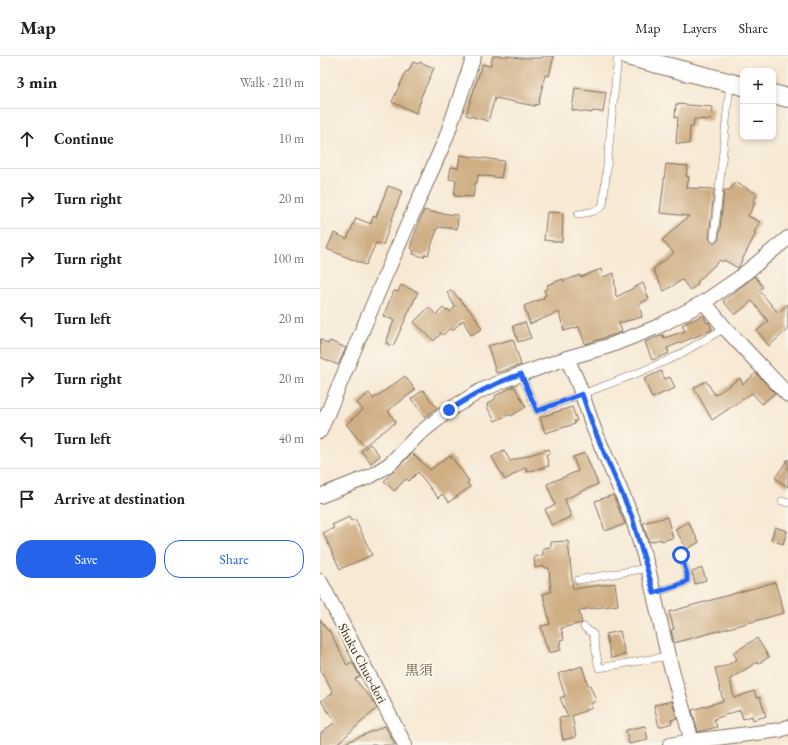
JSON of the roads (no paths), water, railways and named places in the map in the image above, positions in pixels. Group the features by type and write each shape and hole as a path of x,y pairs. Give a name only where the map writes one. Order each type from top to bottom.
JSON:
{"street":[{"path":"320,431 324,413 446,138 474,56"},
{"path":"627,56 737,84"},
{"path":"776,95 788,98"},
{"path":"320,496 371,476 391,463 418,435 449,410 480,391 521,374 609,346 657,327 704,302 739,278 788,238"},
{"path":"704,302 725,328 788,395"},
{"path":"568,358 594,429 632,517 648,568 668,656 692,743"},
{"name":"Shuku Chuo-dori","path":"320,581 405,745"},
{"path":"670,745 780,730 788,727"}],"lane":[{"path":"578,214 590,213 603,205 618,56"},
{"path":"714,238 737,84"},
{"path":"521,374 537,411 633,375 675,357 725,328"},
{"path":"654,593 687,581 687,574 681,555"},
{"path":"578,580 648,568"},
{"path":"584,627 593,634 599,668 668,656"}],"district":[{"name":"黒須","path":"419,670"}]}
